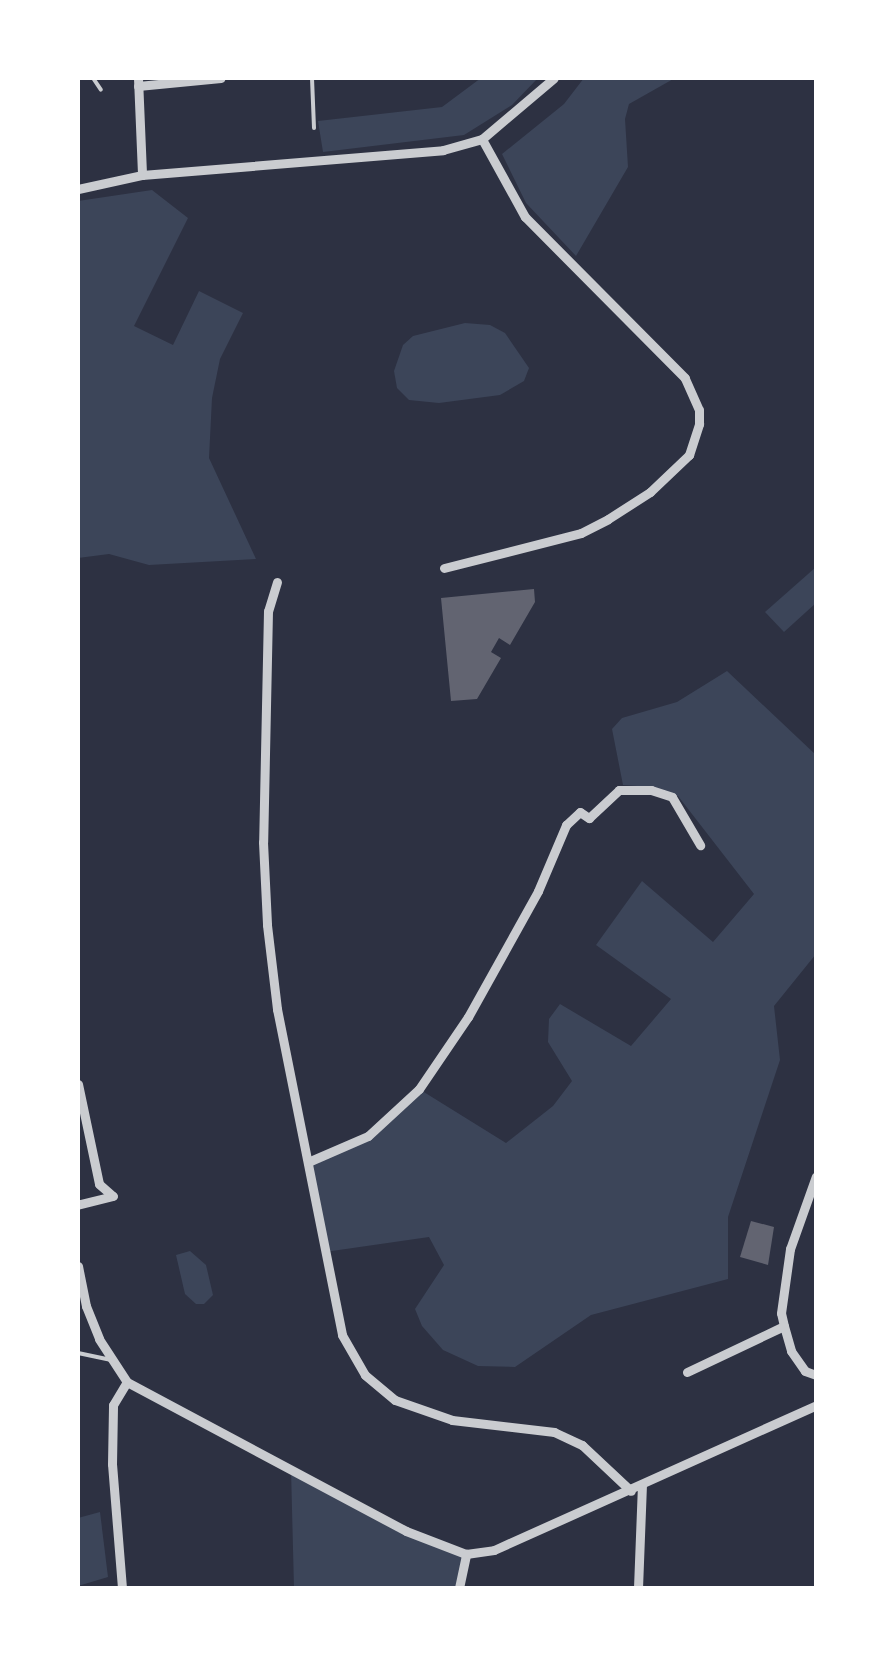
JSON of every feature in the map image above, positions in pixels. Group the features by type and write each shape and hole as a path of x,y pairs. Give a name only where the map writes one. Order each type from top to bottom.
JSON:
{"street":[{"path":"142,175 138,82 222,78"},
{"path":"78,188 142,175 443,150 482,138 554,78"},
{"path":"444,568 580,533 608,520 676,469 689,455 700,424 699,410 685,378 525,217 482,138"},
{"path":"277,582 268,611 263,842 267,925 277,1009 342,1335 364,1375 395,1400 431,1415 554,1432 582,1446 631,1491"},
{"path":"308,1162 368,1136 418,1089 468,1017 538,892 566,825 580,812 589,818 618,790 651,790 672,797 700,845"},
{"path":"78,1084 99,1184 113,1196 78,1205"},
{"path":"816,1176 790,1249 781,1312 798,1361 805,1371 816,1375"},
{"path":"78,1266 86,1306 111,1360 127,1382 406,1530 466,1554 494,1550 816,1405"},
{"path":"687,1372 784,1326"},
{"path":"122,1588 112,1464 113,1405 127,1382"},
{"path":"638,1588 642,1485"},
{"path":"459,1588 466,1554"}],"lane":[{"path":"93,78 101,90"},
{"path":"312,78 314,128"},
{"path":"78,1353 111,1360"}],"shaded area":[{"path":"481,78 538,78 512,105 464,135 323,152 318,121 442,107"},
{"path":"584,78 675,78 629,104 625,119 628,167 576,256 526,203 502,154 564,104"},
{"path":"152,190 188,218 134,326 173,345 199,291 243,313 220,359 212,398 209,458 256,559 149,565 109,554 78,558 78,201"},
{"path":"465,323 490,325 505,333 529,368 524,381 500,395 439,403 409,400 397,388 394,371 403,345 413,336"},
{"path":"816,567 816,603 784,632 765,612"},
{"path":"727,671 816,755 816,954 774,1006 780,1060 728,1217 728,1279 591,1315 515,1367 478,1366 443,1350 422,1326 415,1309 444,1265 429,1237 325,1252 308,1162 345,1150 419,1089 506,1143 553,1106 572,1081 548,1042 549,1019 560,1004 631,1046 671,999 596,945 642,881 713,942 754,894 678,796 652,787 623,785 612,729 622,718 677,702"},
{"path":"190,1251 206,1265 213,1295 204,1304 196,1304 185,1294 176,1255"},
{"path":"291,1469 406,1531 466,1554 459,1588 294,1588"},
{"path":"100,1512 108,1577 78,1586 78,1518"}],"building":[{"path":"534,589 535,602 510,645 499,638 491,652 501,658 477,699 451,701 441,598"},
{"path":"751,1221 774,1227 768,1265 740,1257"}]}
